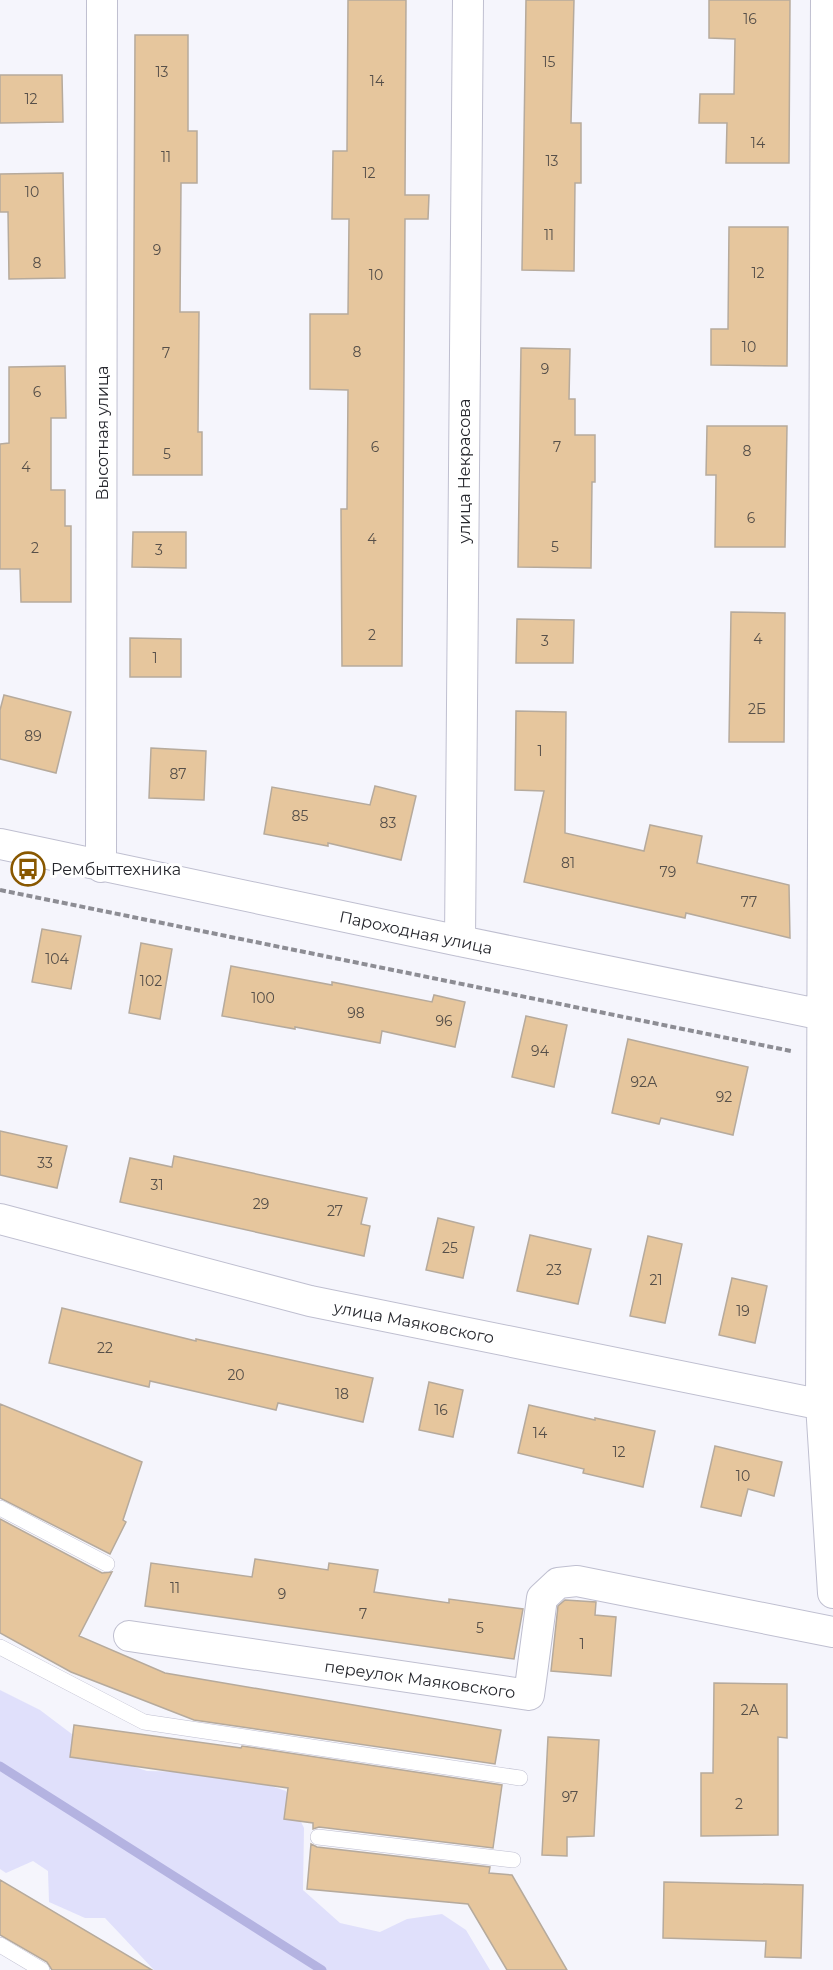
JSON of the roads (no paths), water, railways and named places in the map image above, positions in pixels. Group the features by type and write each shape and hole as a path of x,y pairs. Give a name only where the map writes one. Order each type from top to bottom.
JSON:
{"street":[{"name":"Высотная улица","path":"101,867 102,0"},
{"name":"улица Некрасова","path":"460,941 468,0"},
{"path":"826,0 827,1016 821,1057 833,1593"},
{"name":"Пароходная улица","path":"0,844 101,867 827,1016"},
{"name":"улица Маяковского","path":"0,1219 310,1301 827,1405"},
{"name":"переулок Маяковского","path":"129,1635 529,1695 542,1598 558,1583 577,1581 833,1632"}],"lane":[{"path":"0,1508 107,1564"},
{"path":"0,1647 144,1722 520,1778"},
{"path":"318,1837 513,1860"},
{"path":"0,1945 42,1970"}],"waterway":[{"path":"0,1766 322,1970"}],"place":[{"name":"Рембыттехника","path":"28,869"}]}
